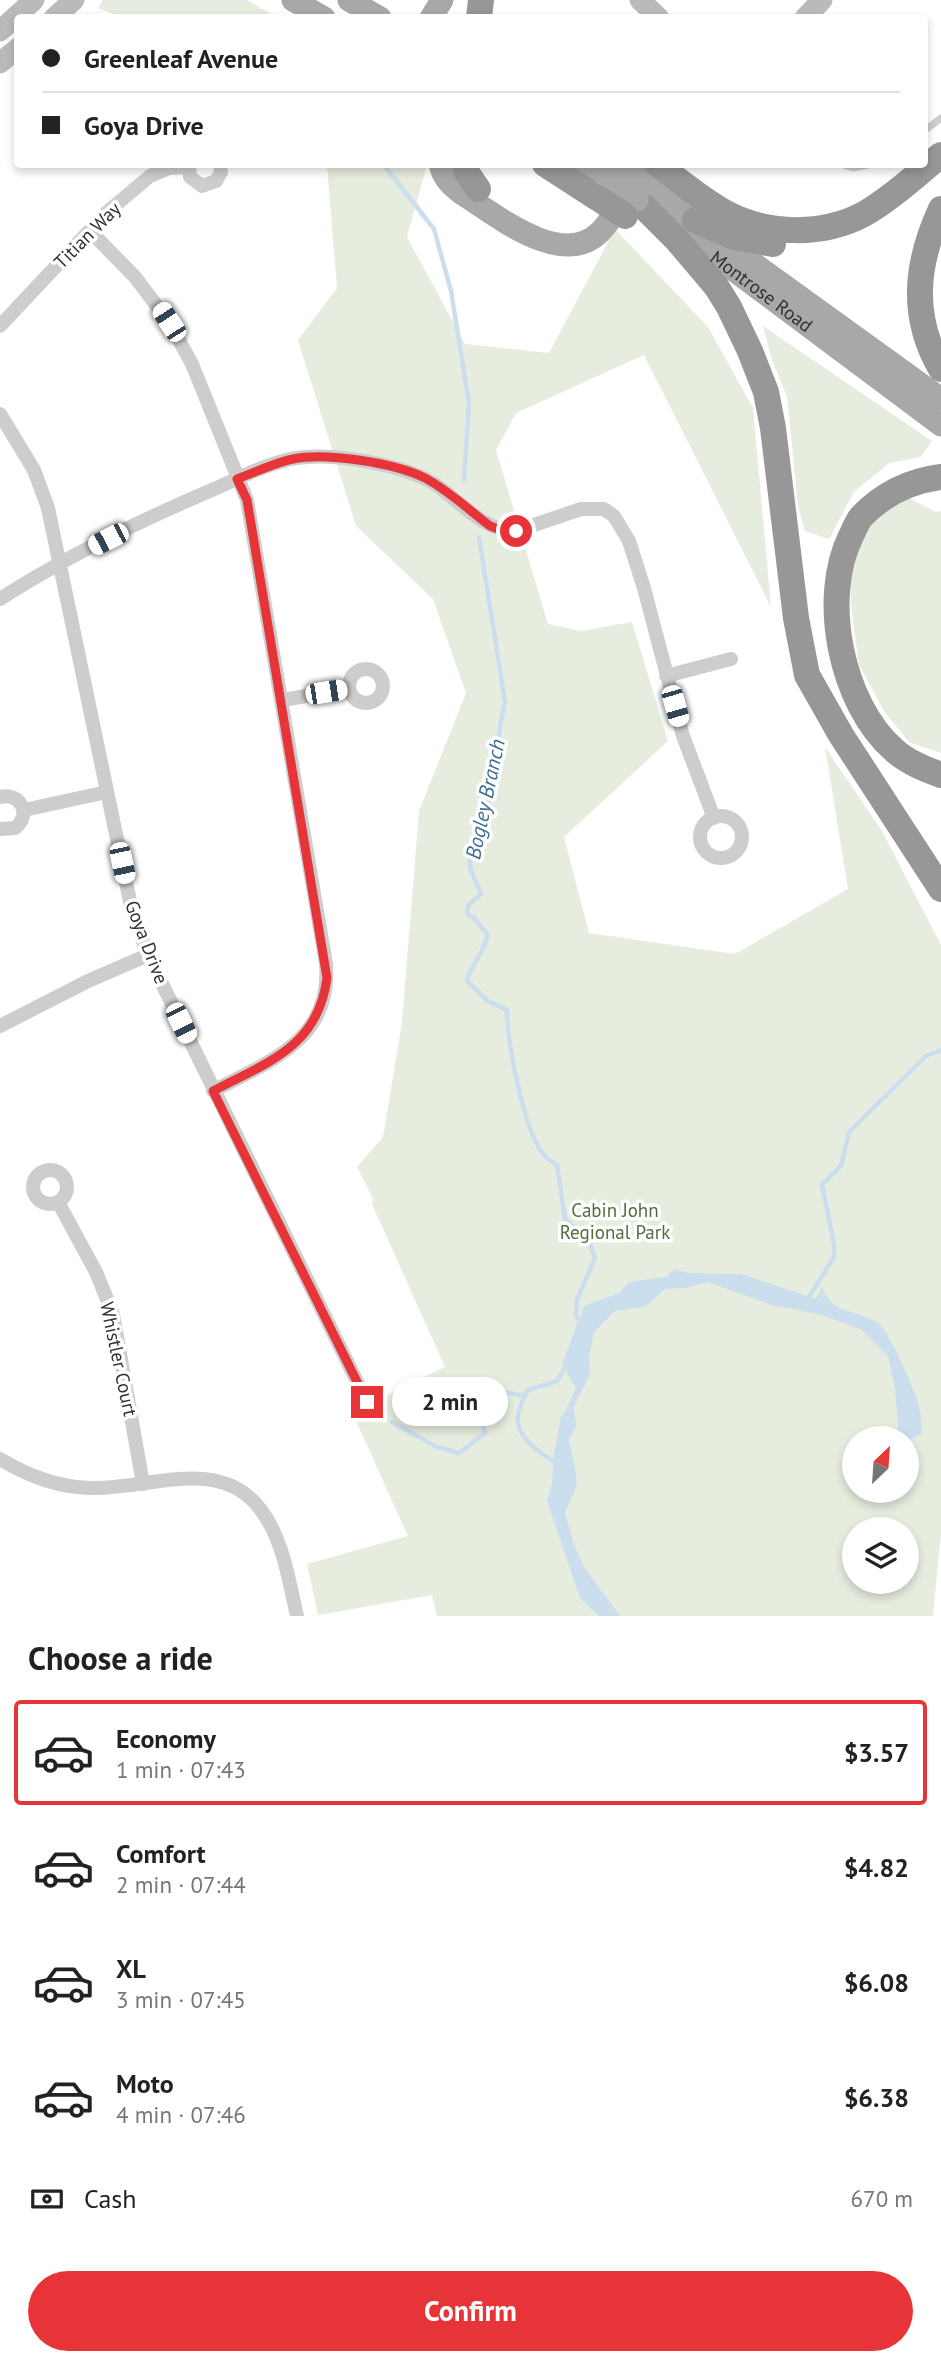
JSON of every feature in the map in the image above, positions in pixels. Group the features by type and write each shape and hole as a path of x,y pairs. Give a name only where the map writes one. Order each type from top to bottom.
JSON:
{"highway":[{"path":"695,220 734,236 762,243 788,246 837,239 880,220 901,205 941,165"},
{"path":"467,168 467,173 478,189"},
{"path":"570,168 645,183 777,230 804,230 835,225 862,215 925,168"},
{"path":"645,183 653,235 678,258 720,309 750,351 766,392 773,428 796,618 807,675 841,735 941,889"},
{"path":"941,209 925,249 919,287 922,324 931,352 941,369"},
{"path":"941,477 922,479 892,491 860,518 842,554 836,592 838,631 844,662 857,697 875,728 894,750 919,766 941,775"}],"main road":[{"path":"19,14 34,0"},
{"path":"58,14 74,0"},
{"path":"293,0 317,14"},
{"path":"349,0 373,14"},
{"path":"640,0 655,14"},
{"path":"659,0 674,14"},
{"path":"810,14 822,0"},
{"path":"0,31 14,18"},
{"path":"0,63 14,51"},
{"path":"441,168 450,184 461,194 535,238 571,246 586,242 599,233 645,183"},
{"path":"456,168 460,175 478,189 543,229 558,234 571,234 593,219 613,175"},
{"name":"Montrose Road","path":"592,168 645,183 941,399"},
{"name":"Montrose Road","path":"645,183 685,233 941,425"}],"street":[{"name":"Titian Way","path":"0,326 106,213 150,176 169,168"},
{"name":"Titian Way","path":"189,168 193,181 202,186 207,186 219,177 220,168"},
{"path":"90,231 144,288 175,332 192,364 247,500 326,964 326,991 315,1021 292,1048 213,1091"},
{"name":"Goya Drive","path":"0,414 34,470 48,508 132,911 148,955 367,1402"},
{"path":"0,599 59,564 157,513 278,463 308,457 348,459 396,468 424,478 490,526 509,531 581,509 604,509 614,516 629,541 644,587 683,736 714,818"},
{"path":"666,677 731,659"},
{"path":"282,700 348,689"},
{"path":"24,810 107,792"},
{"path":"0,797 15,797 24,810 20,825 10,830 0,829"},
{"path":"0,1026 88,981 148,955"},
{"name":"Whistler Court","path":"58,1202 96,1272 113,1314 143,1484"},
{"path":"0,1459 34,1477 68,1486 110,1488 177,1478 209,1479 233,1487 249,1497 260,1509 278,1544 297,1616"}],"green space":[{"path":"103,0 247,0 271,14 113,14 98,8"},
{"name":"Cabin John Regional Park","path":"327,168 426,168 407,237 465,344 549,353 615,229 708,327 753,408 771,607 644,355 516,413 496,450 548,624 581,631 632,622 668,741 564,837 589,933 735,954 848,889 825,747 882,831 941,945 941,1534 933,1616 437,1616 432,1595 318,1615 307,1564 408,1536 352,1412 445,1367 357,1167 383,1137 402,1022 419,811 466,693 433,599 356,526 298,340 337,288"},
{"path":"763,326 932,441 921,457 889,463 854,492 829,539 805,531 798,506 787,396 772,360"},
{"path":"907,497 936,512 941,511 941,753 909,742 884,711 859,665 851,606 850,562 871,520"}],"water":[{"path":"674,1269 689,1273 741,1274 816,1299 822,1287 827,1297 839,1308 871,1319 883,1329 895,1348 916,1395 922,1434 919,1435 919,1426 898,1426 895,1389 888,1356 862,1330 822,1315 772,1305 707,1282 687,1288 665,1289 645,1307 615,1311 594,1332 589,1356 590,1374 574,1407 576,1426 569,1441 577,1485 565,1513 584,1567 620,1616 599,1616 580,1598 547,1501 552,1484 561,1416 576,1388 562,1364 584,1306 619,1293 629,1282 666,1277"}],"waterway":[{"name":"Bogley Branch","path":"386,168 434,229 451,291 469,403 464,480"},
{"name":"Bogley Branch","path":"479,537 505,702 489,799 470,857 471,872 481,894 468,905 467,914 475,919 488,935 467,981 488,1001 507,1010 513,1064 530,1127 544,1155 557,1165 565,1219 589,1241 595,1258 577,1300 576,1316 581,1323"},
{"path":"807,1300 834,1257 834,1244 822,1185 841,1166 849,1132 926,1056 941,1050"},
{"path":"558,1464 523,1436 518,1415 528,1390 557,1381 566,1366"},
{"path":"392,1422 437,1447 459,1453 485,1433 480,1408 491,1395 508,1393 525,1396"}],"route":[{"path":"367,1402 213,1091 292,1048 315,1021 323,1002 327,978 247,500 237,479 293,459 348,459 396,468 424,478 490,526 516,531"}]}
